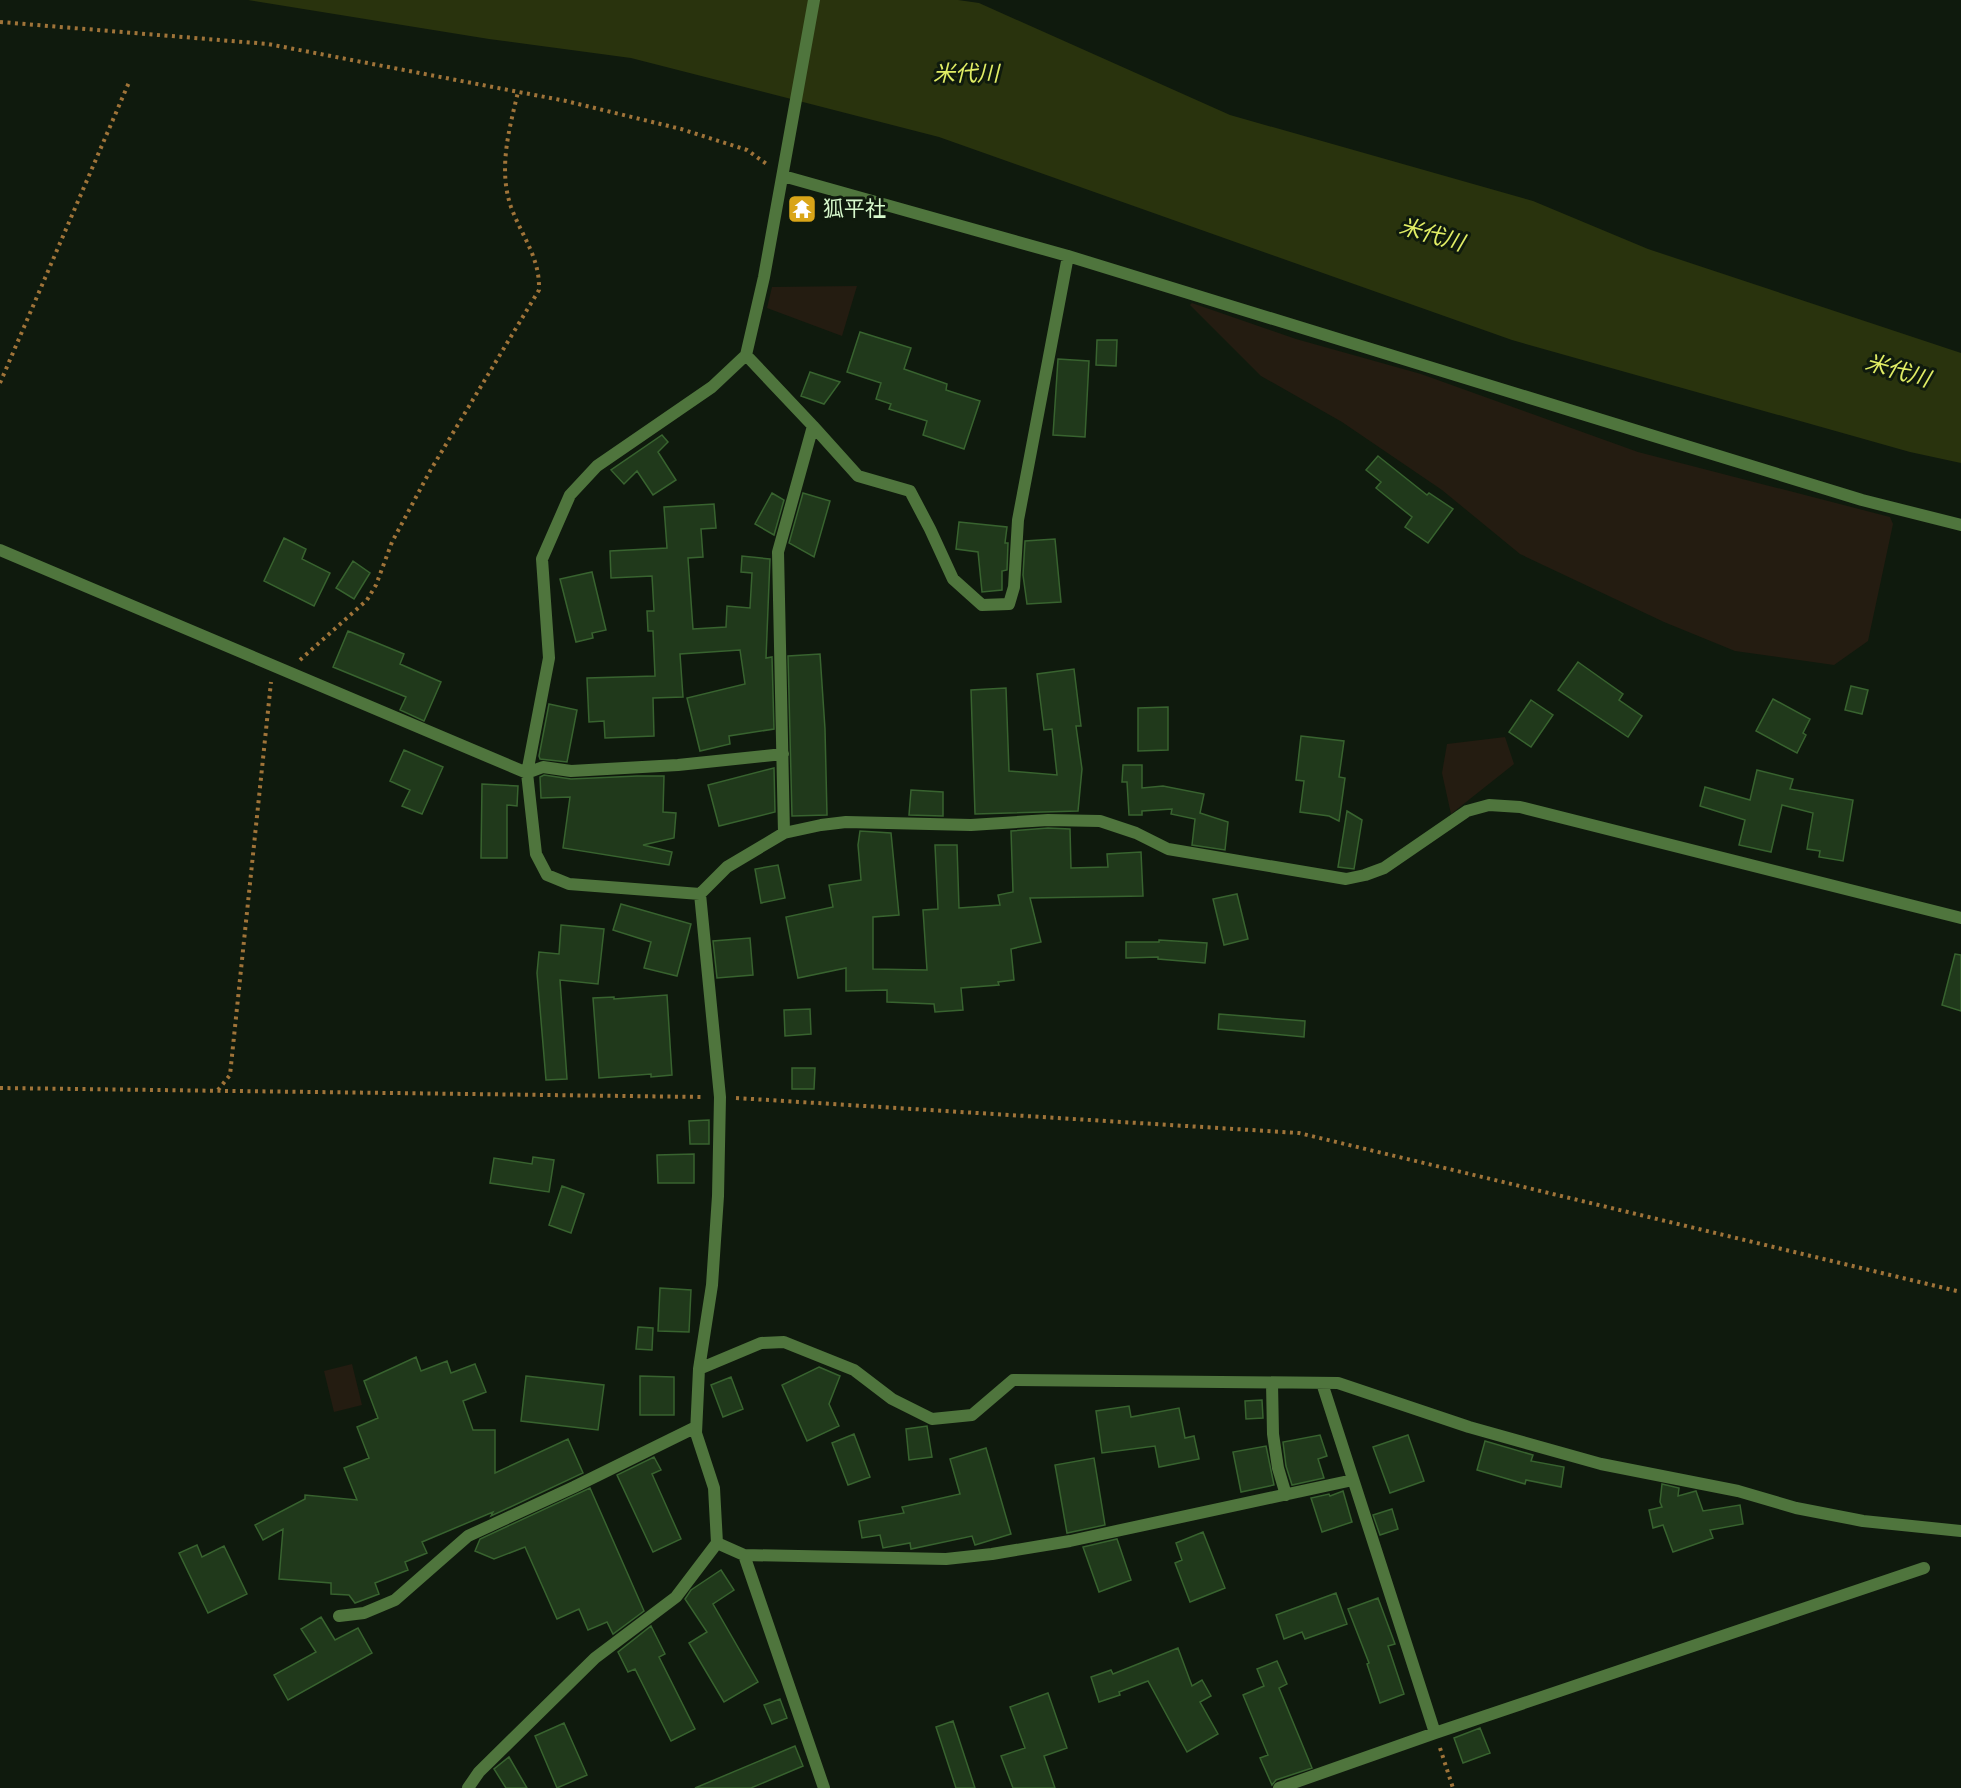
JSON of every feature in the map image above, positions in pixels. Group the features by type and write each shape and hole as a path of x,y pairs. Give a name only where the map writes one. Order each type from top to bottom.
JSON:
{"street":[{"path":"814,0 764,277 746,355 712,387 597,466 570,495 542,559 549,658 527,773 536,854 547,875 569,884 700,894 727,867 784,833 821,825 846,822 970,825 1048,820 1100,821 1136,833 1168,849 1346,879 1384,868 1467,811 1489,806 1520,807 1961,918"},
{"path":"783,176 1068,256 1862,500 1961,525"},
{"path":"746,355 858,476 910,491 953,579 982,605 1009,604 1014,587 1018,520 1068,256"},
{"path":"784,833 778,552 813,426"},
{"path":"0,550 527,773 543,767 571,771 678,765 783,754"},
{"path":"468,1788 479,1772 595,1658 676,1597 717,1543 714,1488 696,1433 699,1368 712,1284 718,1196 720,1097 700,894"},
{"path":"699,1368 761,1343 784,1342 854,1371 892,1399 932,1419 972,1415 1013,1380 1338,1383 1468,1427 1601,1464 1738,1491 1796,1508 1863,1521 1961,1531"},
{"path":"1272,1383 1273,1434 1278,1468 1286,1495"},
{"path":"1322,1383 1435,1733"},
{"path":"339,1616 364,1613 395,1600 468,1536 574,1487 696,1426"},
{"path":"717,1543 744,1554 946,1558 992,1554 1070,1541 1353,1480"},
{"path":"744,1554 824,1788"},
{"path":"1279,1788 1924,1568"}],"path":[{"path":"0,22 268,44 566,101 681,129 747,150 783,176"},
{"path":"0,383 130,80"},
{"path":"288,673 298,661 367,600 376,585 392,542 430,471 538,290 539,274 531,248 511,206 504,165 508,134 518,92"},
{"path":"218,1090 230,1075 272,666"},
{"path":"0,1088 720,1097 1299,1133 1961,1292"},
{"path":"1435,1733 1453,1788"}],"shaded area":[{"path":"857,286 842,336 767,308 772,287"},
{"path":"1192,303 1296,339 1421,374 1638,452 1890,517 1893,524 1868,641 1834,665 1735,651 1664,622 1520,554 1442,490 1342,422 1261,376 1190,305"},
{"path":"1505,737 1514,764 1451,814 1442,773 1447,744"},
{"path":"352,1364 362,1405 334,1412 324,1371"}],"water":[{"name":"米代川","path":"248,0 958,0 979,3 1230,115 1533,201 1648,249 1961,353 1961,463 1910,452 1512,340 939,137 631,58 489,39"}],"building":[{"path":"860,332 911,348 904,369 947,384 946,390 980,401 964,449 923,435 927,421 889,409 891,404 876,399 881,383 847,372"},
{"path":"1097,340 1117,340 1116,366 1096,365"},
{"path":"1058,359 1089,361 1085,437 1053,435"},
{"path":"810,372 840,382 824,404 801,396"},
{"path":"662,435 668,442 658,452 676,480 653,495 637,471 624,484 611,470"},
{"path":"1378,456 1427,495 1429,493 1453,509 1428,543 1405,527 1412,517 1376,488 1381,482 1366,470"},
{"path":"772,493 784,500 774,535 755,524"},
{"path":"803,493 830,501 814,557 789,543"},
{"path":"714,504 716,528 701,529 703,557 688,558 693,629 726,627 727,606 750,608 752,573 741,572 742,556 770,559 766,658 772,657 774,729 729,736 730,744 700,751 687,698 745,684 740,650 680,654 683,697 653,698 654,736 605,738 604,721 589,722 587,678 655,676 653,631 648,631 647,611 654,611 652,576 611,578 610,551 667,548 664,507"},
{"path":"959,522 1007,527 1005,543 1008,543 1007,570 1002,571 1002,590 982,592 978,552 956,549"},
{"path":"284,538 306,549 302,559 330,573 314,606 264,581"},
{"path":"1055,539 1061,602 1027,604 1023,575 1025,541"},
{"path":"353,561 370,573 354,599 336,588"},
{"path":"592,572 606,630 592,633 593,638 576,642 560,579"},
{"path":"348,631 404,654 400,664 441,682 424,721 400,710 406,697 333,667"},
{"path":"820,654 827,815 792,816 788,656"},
{"path":"1578,662 1623,694 1619,700 1642,716 1628,737 1558,690"},
{"path":"1074,669 1081,726 1076,726 1082,769 1078,811 975,814 971,690 1006,688 1009,771 1057,775 1052,729 1044,730 1037,674"},
{"path":"1851,686 1868,690 1862,714 1845,710"},
{"path":"1773,699 1810,719 1803,733 1806,735 1797,753 1756,731"},
{"path":"1531,700 1553,715 1531,747 1509,732"},
{"path":"549,704 577,710 567,762 540,759 539,756"},
{"path":"1168,707 1168,750 1138,751 1138,708"},
{"path":"1301,736 1344,741 1339,777 1345,778 1339,821 1329,816 1300,812 1304,781 1296,780"},
{"path":"404,750 443,767 422,814 402,806 410,790 390,781"},
{"path":"1123,765 1142,765 1142,788 1163,786 1204,794 1200,813 1228,822 1225,850 1192,845 1195,819 1171,814 1172,809 1142,811 1142,815 1129,815 1127,782 1122,782"},
{"path":"774,768 775,812 719,826 708,785"},
{"path":"1757,770 1793,779 1790,789 1853,800 1843,861 1819,857 1820,851 1807,849 1813,813 1782,805 1771,852 1739,845 1745,820 1700,806 1705,787 1750,800"},
{"path":"544,775 571,779 664,776 663,812 676,813 674,838 643,845 672,852 669,865 563,848 570,797 541,798 540,777"},
{"path":"482,784 518,786 517,806 507,805 507,858 481,858"},
{"path":"911,790 943,792 943,816 909,815"},
{"path":"1347,811 1362,820 1354,869 1338,867"},
{"path":"1070,829 1071,868 1108,867 1107,854 1141,852 1143,896 1030,898 1041,942 1011,949 1014,980 998,982 999,985 961,988 963,1010 935,1012 934,1004 887,1002 887,990 846,991 846,968 798,978 786,917 833,907 829,885 861,880 858,845 860,831 891,833 899,915 873,917 873,969 927,970 923,910 938,909 935,845 957,845 959,908 1000,905 998,895 1013,892 1011,831"},
{"path":"778,865 785,898 761,903 755,869"},
{"path":"1237,894 1248,939 1224,945 1213,899"},
{"path":"621,904 691,924 677,976 644,968 651,942 613,930"},
{"path":"561,925 604,929 598,984 560,980 567,1079 546,1080 537,973 539,952 559,954"},
{"path":"750,938 753,975 717,978 713,941"},
{"path":"1159,940 1207,943 1205,963 1158,959 1158,957 1126,958 1126,942 1159,942"},
{"path":"1955,954 1961,955 1961,1011 1942,1005"},
{"path":"667,995 672,1075 651,1077 651,1074 599,1078 593,998 614,997 614,999"},
{"path":"810,1009 811,1034 785,1036 784,1010"},
{"path":"1219,1014 1305,1021 1304,1037 1218,1029"},
{"path":"792,1068 815,1068 814,1089 792,1089"},
{"path":"709,1120 709,1144 690,1144 689,1121"},
{"path":"694,1154 694,1183 658,1183 657,1155"},
{"path":"533,1157 554,1160 549,1192 490,1183 494,1158 532,1164"},
{"path":"562,1186 584,1194 571,1233 549,1225"},
{"path":"660,1288 691,1290 689,1332 658,1331"},
{"path":"638,1327 653,1328 652,1350 636,1349"},
{"path":"416,1357 421,1371 447,1361 451,1373 475,1364 486,1392 463,1401 473,1430 495,1430 495,1473 568,1439 583,1473 491,1516 493,1512 422,1542 427,1553 405,1562 408,1570 375,1583 379,1594 355,1603 349,1595 331,1594 331,1583 279,1579 283,1529 263,1540 255,1525 305,1499 305,1495 357,1500 344,1468 369,1458 357,1427 378,1418 364,1381"},
{"path":"819,1367 840,1376 829,1404 839,1426 807,1441 782,1385"},
{"path":"526,1376 604,1385 598,1430 521,1421"},
{"path":"640,1376 674,1377 674,1415 640,1415"},
{"path":"731,1377 743,1409 723,1417 711,1385"},
{"path":"1262,1400 1263,1418 1246,1419 1245,1401"},
{"path":"1129,1406 1131,1417 1179,1408 1185,1438 1194,1436 1199,1459 1159,1467 1155,1446 1102,1453 1096,1411"},
{"path":"927,1426 932,1457 909,1460 906,1429"},
{"path":"854,1434 870,1477 848,1485 832,1443"},
{"path":"1320,1435 1327,1456 1318,1459 1324,1478 1292,1485 1286,1466 1283,1442"},
{"path":"1408,1435 1424,1481 1390,1493 1373,1447"},
{"path":"1485,1441 1533,1455 1531,1461 1564,1467 1561,1487 1526,1480 1525,1484 1477,1470"},
{"path":"1266,1446 1274,1485 1241,1492 1233,1452"},
{"path":"986,1448 1011,1534 975,1545 972,1536 911,1549 910,1543 883,1548 880,1535 862,1538 859,1521 904,1513 902,1507 960,1494 950,1459"},
{"path":"654,1457 661,1470 652,1474 681,1539 653,1552 617,1475"},
{"path":"1094,1458 1105,1525 1067,1533 1055,1465"},
{"path":"1662,1484 1679,1488 1678,1496 1696,1491 1703,1511 1740,1505 1743,1524 1710,1530 1713,1538 1673,1552 1663,1525 1653,1528 1649,1510 1662,1507 1660,1502"},
{"path":"590,1488 644,1611 613,1634 607,1622 588,1630 579,1609 557,1619 525,1547 494,1559 475,1551 480,1539"},
{"path":"1343,1491 1352,1522 1322,1532 1311,1498 1329,1494 1330,1496"},
{"path":"1392,1509 1398,1529 1380,1535 1373,1515"},
{"path":"1203,1532 1225,1588 1190,1602 1175,1563 1182,1560 1176,1543"},
{"path":"1117,1539 1131,1580 1099,1592 1083,1547"},
{"path":"197,1545 202,1557 224,1546 247,1594 208,1613 179,1553"},
{"path":"721,1570 734,1590 713,1604 758,1682 724,1702 689,1643 707,1632 685,1599 691,1590"},
{"path":"1336,1593 1347,1624 1305,1639 1302,1632 1284,1639 1276,1615"},
{"path":"1378,1598 1395,1644 1388,1646 1404,1694 1380,1703 1367,1664 1369,1663 1348,1609"},
{"path":"321,1617 335,1640 358,1628 372,1653 288,1700 274,1675 316,1652 301,1629"},
{"path":"651,1626 665,1654 659,1657 695,1729 671,1741 635,1669 628,1672 618,1652"},
{"path":"1178,1648 1192,1686 1202,1680 1211,1696 1200,1702 1218,1734 1187,1752 1148,1681 1119,1692 1120,1695 1099,1702 1091,1677 1111,1670 1113,1674"},
{"path":"1277,1661 1287,1684 1279,1688 1312,1768 1276,1780 1272,1785 1260,1758 1268,1755 1243,1695 1264,1686 1257,1669"},
{"path":"1048,1693 1067,1748 1044,1756 1055,1788 1013,1788 1001,1756 1025,1748 1010,1707"},
{"path":"780,1699 787,1718 772,1724 764,1705"},
{"path":"953,1721 975,1788 956,1788 936,1727"},
{"path":"564,1723 587,1775 557,1788 535,1736"},
{"path":"1480,1728 1490,1753 1463,1763 1454,1738"},
{"path":"795,1746 803,1766 751,1788 695,1788"},
{"path":"509,1757 527,1788 506,1788 494,1769"}],"place":[{"name":"狐平社","path":"802,209"}]}
